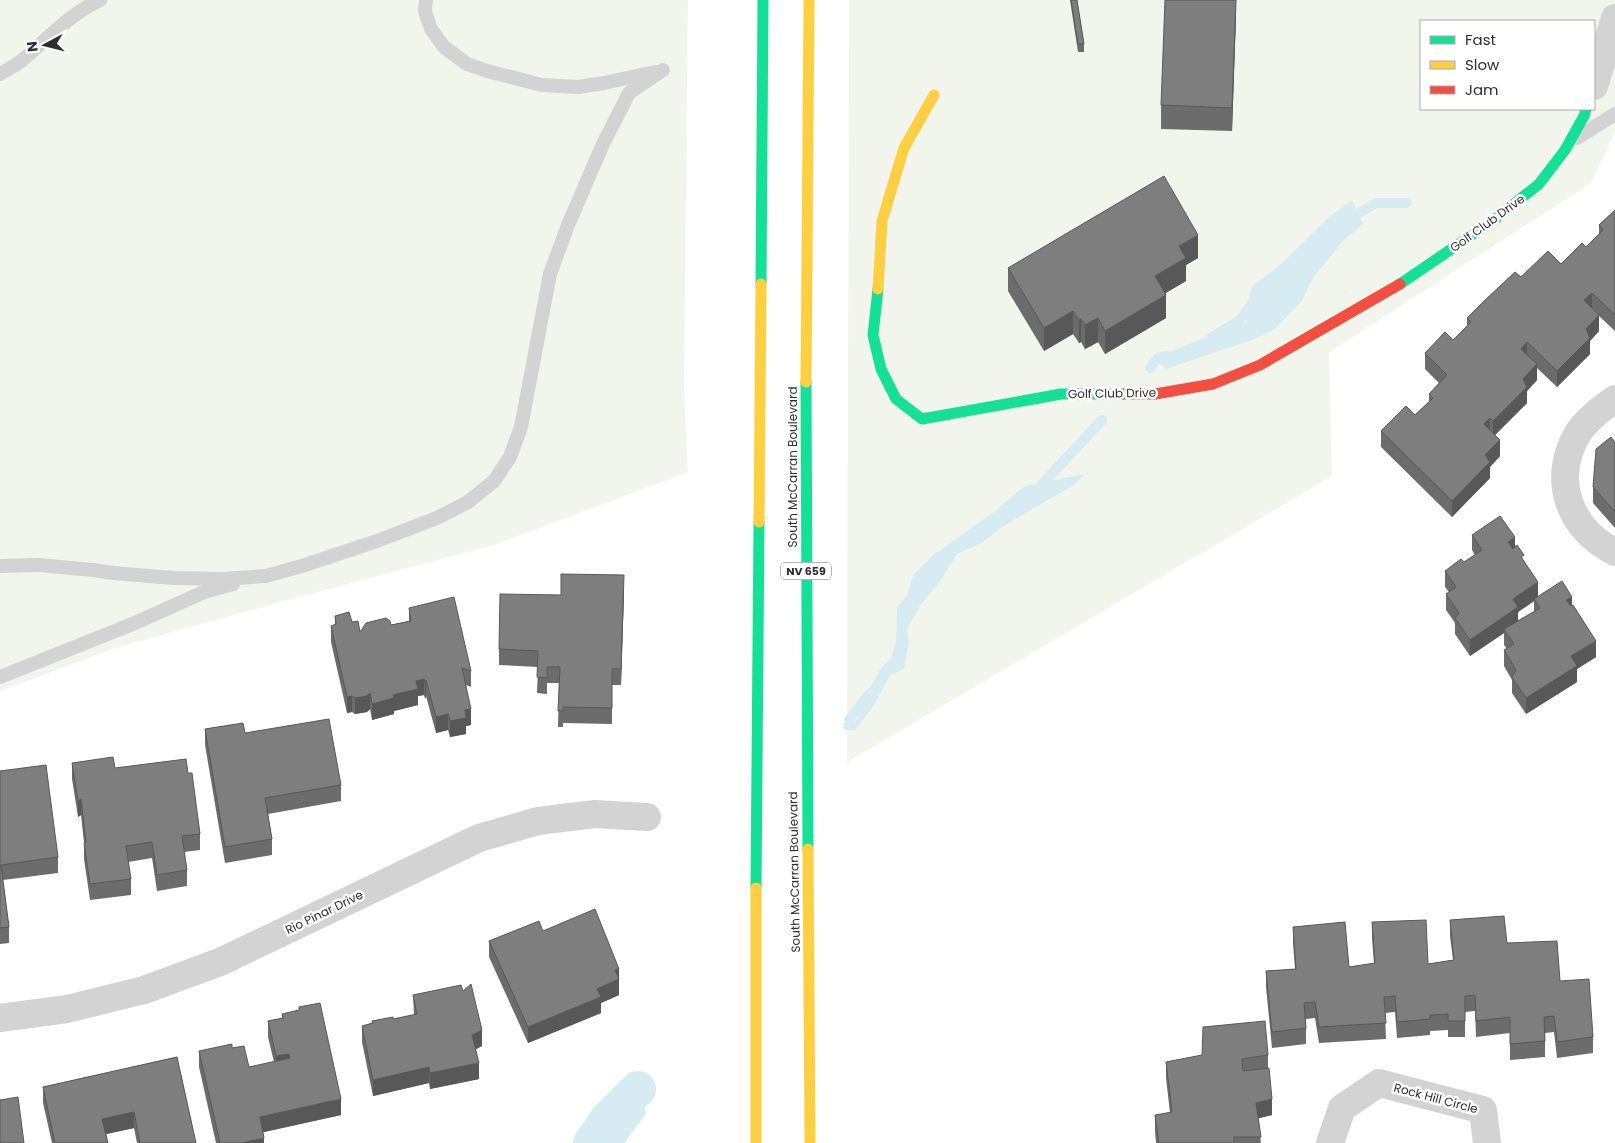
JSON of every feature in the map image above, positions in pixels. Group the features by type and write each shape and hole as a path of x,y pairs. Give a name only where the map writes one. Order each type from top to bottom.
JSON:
{"main road":[{"path":"756,1143 763,0"},
{"name":"South McCarran Boulevard","path":"809,0 806,776 810,1143"},
{"name":"Golf Club Drive","path":"934,95 904,148 882,221 873,335 881,369 896,399 922,419 1061,394 1154,394 1213,384 1260,365 1390,291 1494,220 1538,184 1565,150 1586,110"}],"street":[{"path":"1595,83 1615,18"},
{"path":"1615,399 1600,410 1579,432 1568,456 1564,482 1570,506 1584,530 1615,552"},
{"name":"Rio Pinar Drive","path":"0,1018 67,1009 144,990 220,962 479,838 538,821 595,814 648,817"},
{"name":"Rock Hill Circle","path":"1330,1143 1342,1108 1379,1083 1483,1110 1487,1143"}],"lane":[{"path":"0,74 19,62 90,4 100,0"},
{"path":"0,677 136,623 204,592 305,565 377,541 437,518 468,502 494,481 510,457 521,428 550,274 568,225 603,144 629,93 663,70 578,87 542,85 487,72 467,64 444,47 431,29 425,12 426,0"},
{"path":"1570,142 1615,114"},
{"path":"0,566 39,565 174,578 223,579 266,576"}],"shaded area":[{"path":"0,0 688,0 684,387 688,472 494,545 112,649 0,691"},
{"path":"849,0 1615,0 1615,132 1591,183 1329,352 1332,476 847,762"}],"water":[{"path":"1352,200 1363,224 1343,241 1313,278 1301,302 1275,329 1255,339 1166,369 1154,359 1203,338 1246,323 1251,287 1280,265 1329,217"},
{"path":"1085,474 1074,485 1002,527 982,543 957,554 939,583 921,604 907,629 909,643 904,669 890,675 873,707 855,730 844,730 843,723 854,723 860,715 862,702 880,670 891,658 896,641 897,607 917,585 942,549 995,511 1025,486"},
{"path":"642,1092 651,1100 644,1105 646,1114 624,1143 584,1143 623,1102 636,1100"}],"building":[{"path":"1071,0 1077,0 1084,44 1078,44"},
{"path":"1165,0 1236,0 1232,108 1161,105"},
{"path":"1164,176 1198,235 1179,246 1186,258 1155,276 1166,295 1105,331 1098,318 1085,325 1073,311 1044,328 1008,268"},
{"path":"1615,210 1615,315 1592,293 1584,300 1599,315 1586,329 1590,338 1557,371 1527,342 1521,349 1537,364 1523,379 1527,387 1493,421 1490,418 1484,424 1500,440 1485,455 1490,462 1452,501 1381,431 1406,406 1415,415 1433,398 1429,394 1447,375 1425,353 1445,332 1453,340 1471,322 1467,318 1484,301 1515,272 1521,277 1548,251 1561,264 1582,243 1586,247 1603,230 1599,225"},
{"path":"1611,437 1615,442 1615,512 1593,487 1596,449"},
{"path":"1500,516 1515,537 1508,542 1513,549 1517,545 1524,555 1521,557 1538,582 1513,599 1518,607 1470,640 1455,618 1459,613 1446,594 1456,587 1445,571 1461,559 1464,562 1482,550 1472,535"},
{"path":"561,574 624,575 621,669 612,669 612,708 563,707 563,711 558,711 560,667 547,667 547,678 537,677 538,651 499,649 500,594 561,595"},
{"path":"1562,581 1572,597 1566,600 1571,606 1573,605 1596,641 1571,656 1577,666 1526,698 1512,677 1516,670 1504,650 1514,644 1504,629 1540,608 1534,599"},
{"path":"454,597 471,671 462,668 471,709 465,710 466,718 450,721 448,714 436,717 426,680 425,683 424,679 416,681 418,689 393,695 394,698 372,704 370,693 367,696 347,697 331,626 336,624 335,616 349,612 352,622 358,621 360,632 366,623 386,618 390,621 391,625 411,621 409,608"},
{"path":"329,719 341,785 265,798 272,839 225,847 205,729 243,723 245,733"},
{"path":"113,757 115,768 186,759 188,773 192,773 200,834 182,836 187,870 157,875 152,842 126,846 131,879 90,884 84,843 86,842 81,799 78,801 72,763"},
{"path":"46,765 58,857 1,865 9,927 0,928 0,771"},
{"path":"595,909 619,969 615,970 619,979 597,989 601,997 528,1027 489,941 539,921 543,931"},
{"path":"1504,916 1507,943 1557,941 1560,981 1589,979 1593,1037 1557,1042 1554,1016 1544,1017 1545,1041 1510,1044 1510,1017 1476,1021 1475,995 1465,996 1465,1021 1448,1021 1448,1014 1430,1015 1430,1019 1397,1022 1395,996 1384,997 1386,1023 1319,1027 1315,1002 1304,1003 1306,1028 1272,1032 1266,971 1296,969 1293,927 1345,922 1349,967 1375,963 1372,922 1426,920 1428,964 1454,960 1450,920"},
{"path":"471,984 482,1030 472,1035 479,1063 430,1073 429,1067 373,1080 362,1026 373,1023 372,1021 417,1014 413,995 461,985 463,991"},
{"path":"320,1003 341,1099 260,1117 264,1138 242,1143 220,1143 199,1051 232,1044 232,1048 244,1046 249,1067 290,1058 289,1054 276,1056 268,1021 283,1018 282,1014 299,1010 299,1007"},
{"path":"1265,1021 1268,1055 1242,1059 1243,1071 1269,1068 1272,1099 1256,1103 1261,1137 1234,1137 1234,1143 1159,1143 1155,1115 1172,1112 1166,1062 1202,1055 1203,1027"},
{"path":"177,1057 196,1143 140,1143 134,1112 102,1119 108,1143 55,1143 43,1087"},
{"path":"18,1097 24,1143 0,1143 0,1100"}],"waterway":[{"path":"1347,220 1376,203 1407,203"},
{"path":"1212,337 1239,321 1255,300"},
{"path":"1150,368 1158,358 1167,356"},
{"path":"1035,492 1102,420"},
{"path":"911,599 917,579 939,556"},
{"path":"849,720 870,693"},
{"path":"591,1143 607,1120 638,1089"}],"traffic: fast":[{"path":"761,284 763,0"},
{"path":"1400,284 1494,220 1539,184 1565,150 1586,110"},
{"path":"878,289 873,335 881,369 896,399 922,419 1061,394 1122,394"},
{"path":"806,382 808,849"},
{"path":"756,888 759,522"}],"traffic: slow":[{"path":"806,382 809,0"},
{"path":"878,289 882,221 904,148 934,95"},
{"path":"759,522 761,284"},
{"path":"808,849 810,1143"},
{"path":"756,888 756,1143"}],"traffic: jam":[{"path":"1122,394 1155,394 1213,384 1260,365 1400,284"}]}
